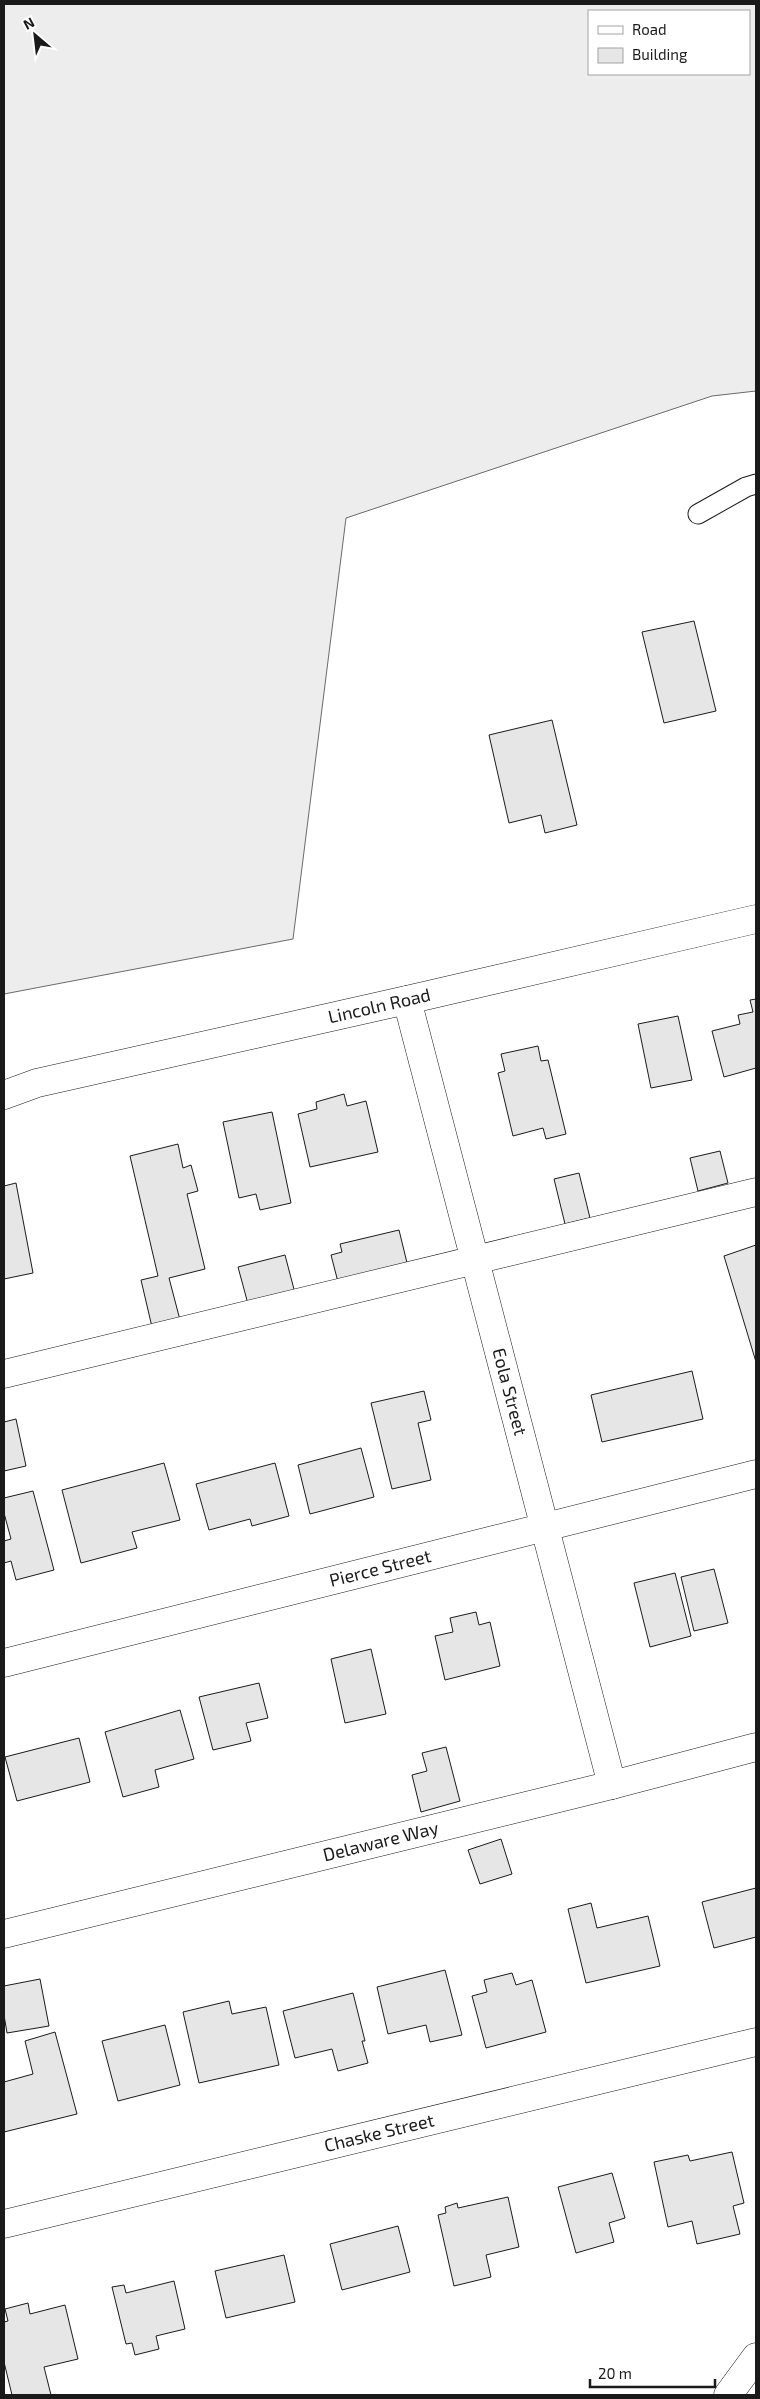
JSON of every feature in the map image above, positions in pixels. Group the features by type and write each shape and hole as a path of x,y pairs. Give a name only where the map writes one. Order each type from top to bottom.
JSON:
{"street":[{"name":"Lincoln Road","path":"4,1095 37,1083 407,1000 756,918"},
{"name":"Eola Street","path":"407,1000 612,1785"},
{"path":"4,1374 756,1192"},
{"name":"Pierce Street","path":"4,1663 756,1474"},
{"name":"Delaware Way","path":"4,1934 612,1785 756,1747"},
{"name":"Chaske Street","path":"4,2224 756,2042"},
{"path":"728,2395 756,2357"}],"lane":[{"path":"698,514 746,487 756,484"}],"shaded area":[{"path":"4,4 756,4 756,391 712,396 346,518 293,939 4,994"}],"building":[{"path":"694,621 716,711 664,723 642,632"},
{"path":"552,720 577,825 545,833 541,815 509,823 489,735"},
{"path":"756,999 756,1068 724,1077 712,1031 740,1024 738,1015 753,1012 750,1000"},
{"path":"678,1016 692,1080 651,1088 638,1024"},
{"path":"538,1046 541,1061 548,1060 566,1134 546,1139 543,1128 513,1136 498,1073 505,1071 501,1054"},
{"path":"344,1094 347,1106 366,1101 378,1152 310,1167 298,1114 317,1109 316,1102"},
{"path":"272,1112 291,1203 260,1210 256,1194 239,1198 223,1122"},
{"path":"178,1144 183,1168 191,1165 198,1191 187,1194 205,1269 169,1278 180,1320 152,1327 141,1280 158,1276 130,1156"},
{"path":"720,1151 728,1183 698,1191 690,1158"},
{"path":"579,1173 590,1218 565,1224 554,1179"},
{"path":"16,1183 33,1273 4,1279 4,1186"},
{"path":"399,1230 409,1271 338,1282 331,1255 342,1252 340,1244"},
{"path":"756,1245 756,1362 724,1256"},
{"path":"285,1255 295,1293 248,1304 238,1267"},
{"path":"692,1371 703,1419 602,1442 591,1395"},
{"path":"424,1391 431,1420 418,1423 431,1480 392,1489 371,1403"},
{"path":"16,1419 26,1466 4,1471 4,1422"},
{"path":"361,1448 374,1497 310,1514 298,1465"},
{"path":"164,1463 180,1520 132,1532 137,1548 81,1563 62,1490"},
{"path":"275,1463 289,1516 252,1526 250,1519 209,1530 196,1484"},
{"path":"33,1491 54,1570 16,1580 11,1561 4,1563 4,1541 11,1539 4,1513 4,1498"},
{"path":"714,1569 728,1623 694,1631 681,1577"},
{"path":"675,1573 691,1636 650,1647 634,1583"},
{"path":"476,1612 479,1625 490,1622 500,1666 445,1680 435,1636 453,1632 450,1618"},
{"path":"371,1649 386,1714 345,1723 331,1659"},
{"path":"259,1683 268,1718 246,1723 251,1741 213,1750 199,1697"},
{"path":"180,1710 194,1759 155,1770 159,1787 123,1797 105,1732"},
{"path":"79,1738 90,1782 17,1801 5,1757"},
{"path":"446,1747 460,1801 421,1812 412,1775 427,1771 422,1753"},
{"path":"501,1839 512,1874 480,1884 468,1850"},
{"path":"756,1888 756,1937 714,1948 702,1902"},
{"path":"591,1903 597,1928 648,1916 660,1966 586,1983 568,1909"},
{"path":"445,1970 462,2035 430,2042 426,2025 388,2034 377,1987"},
{"path":"512,1973 516,1985 532,1980 546,2032 486,2048 472,1996 487,1992 484,1980"},
{"path":"40,1979 49,2026 7,2033 4,2015 4,1986"},
{"path":"353,1993 365,2041 362,2041 368,2063 338,2071 332,2049 295,2058 283,2011"},
{"path":"229,2001 232,2014 266,2007 279,2065 199,2083 183,2012"},
{"path":"165,2025 180,2085 118,2101 102,2041"},
{"path":"55,2032 77,2114 4,2132 4,2082 33,2074 25,2041"},
{"path":"732,2152 744,2203 733,2206 740,2234 697,2244 692,2221 668,2227 654,2162 688,2155 690,2161"},
{"path":"612,2173 625,2218 609,2223 614,2242 576,2253 558,2187"},
{"path":"508,2197 519,2247 486,2255 491,2277 454,2286 438,2215 446,2213 445,2207 457,2203 458,2208"},
{"path":"398,2226 410,2272 342,2290 330,2244"},
{"path":"284,2255 295,2302 226,2318 215,2271"},
{"path":"174,2281 185,2329 156,2336 159,2349 135,2355 132,2343 126,2344 112,2287 124,2285 126,2293"},
{"path":"28,2303 30,2314 65,2305 78,2359 44,2367 51,2395 12,2395 4,2362 4,2322 8,2321 5,2309"}]}
